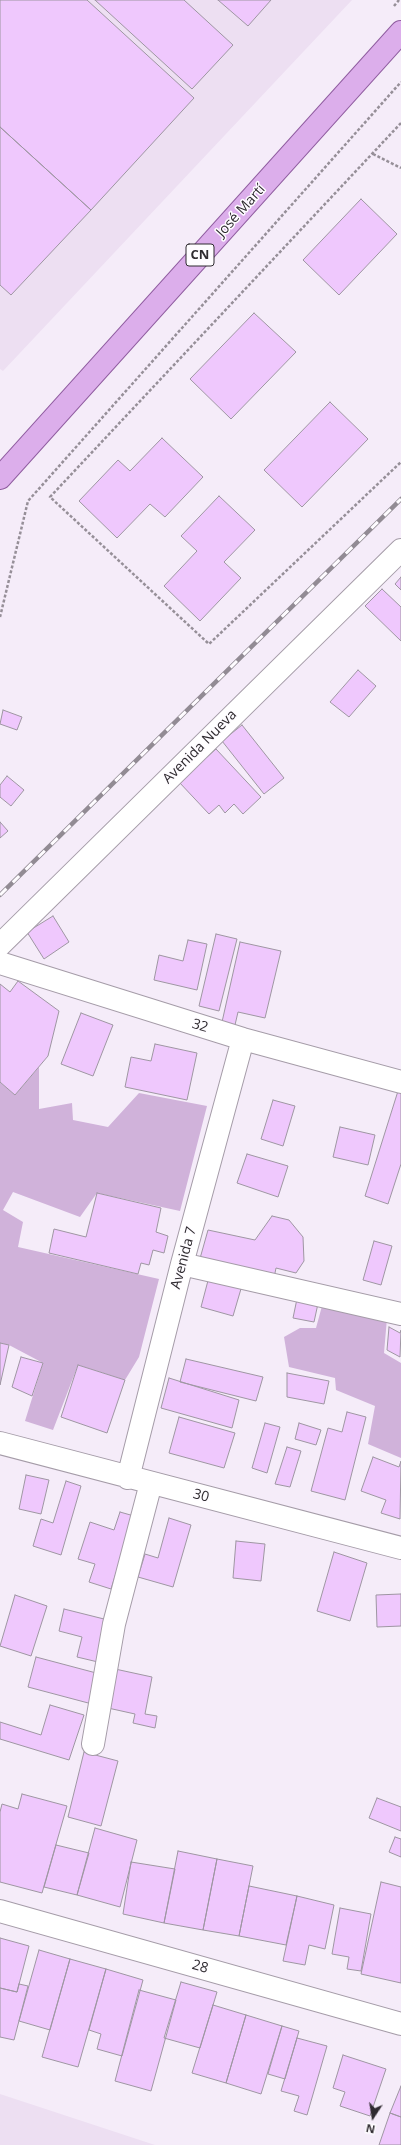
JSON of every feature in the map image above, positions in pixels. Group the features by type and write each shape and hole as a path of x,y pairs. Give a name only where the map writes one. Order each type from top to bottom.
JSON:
{"main road":[{"name":"José Martí","path":"0,478 401,32"}],"street":[{"name":"Avenida Nueva","path":"0,945 401,550"},
{"name":"32","path":"0,963 243,1039 401,1082"},
{"name":"Avenida 7","path":"128,1478 182,1264 243,1039"},
{"path":"182,1264 401,1314"},
{"name":"30","path":"0,1443 128,1478 400,1544"},
{"path":"92,1744 114,1624 151,1483"},
{"name":"28","path":"0,1911 401,2024"}],"path":[{"path":"0,617 28,501 401,82"},
{"path":"401,123 50,497 209,644 401,462"},
{"path":"373,154 401,168"}],"shaded area":[{"path":"0,0 352,0 3,371 0,369"},
{"path":"39,1067 39,1109 72,1103 73,1120 108,1127 139,1093 207,1106 180,1211 97,1193 80,1217 13,1192 3,1210 23,1222 18,1247 159,1279 139,1357 125,1380 78,1365 53,1430 25,1421 43,1363 9,1345 0,1343 0,1082 15,1095"},
{"path":"322,1306 387,1318 384,1353 401,1363 401,1458 368,1444 375,1406 336,1390 335,1378 289,1367 284,1337 300,1328 316,1328"},
{"path":"0,2094 155,2145 0,2145"}],"building":[{"path":"0,0 87,0 194,98 91,210 0,127"},
{"path":"95,0 184,0 233,45 192,89"},
{"path":"218,0 271,0 248,26"},
{"path":"0,127 91,210 11,295 0,285"},
{"path":"361,199 397,234 339,295 303,260"},
{"path":"254,313 296,352 231,419 190,379"},
{"path":"330,402 368,439 302,507 264,470"},
{"path":"162,438 203,477 165,517 150,504 117,538 79,501 118,460 130,471"},
{"path":"219,496 255,530 224,562 241,578 200,621 164,586 197,551 181,536"},
{"path":"401,577 401,590 395,584"},
{"path":"382,589 401,607 401,641 365,606"},
{"path":"358,670 376,686 349,717 330,702"},
{"path":"3,710 22,717 17,730 0,724"},
{"path":"242,725 284,778 264,794 222,741"},
{"path":"216,749 261,797 243,814 234,804 225,813 219,805 209,814 179,782"},
{"path":"7,776 24,790 11,806 0,797 0,785"},
{"path":"0,822 8,831 0,838"},
{"path":"53,916 69,942 44,959 27,932"},
{"path":"216,934 237,939 219,1011 199,1006"},
{"path":"188,940 207,944 197,990 154,980 159,955 183,961"},
{"path":"240,942 281,951 265,1018 238,1012 235,1025 222,1022"},
{"path":"18,981 59,1011 48,1056 15,1095 0,1082 0,984 10,992"},
{"path":"81,1013 113,1025 93,1076 61,1064"},
{"path":"155,1044 197,1053 187,1100 125,1087 131,1057 151,1061"},
{"path":"398,1091 401,1092 401,1164 388,1204 365,1196"},
{"path":"273,1100 295,1106 283,1146 261,1139"},
{"path":"340,1127 375,1135 368,1165 333,1157"},
{"path":"247,1154 288,1166 278,1197 237,1183"},
{"path":"97,1193 161,1208 156,1232 168,1236 164,1253 153,1250 149,1265 141,1263 138,1274 49,1253 54,1229 86,1237"},
{"path":"272,1216 289,1220 303,1237 304,1261 296,1273 276,1268 274,1278 199,1262 208,1230 255,1240"},
{"path":"374,1241 392,1246 381,1285 363,1280"},
{"path":"210,1273 243,1282 233,1316 201,1307"},
{"path":"298,1294 319,1299 314,1322 293,1318"},
{"path":"389,1327 400,1333 401,1330 400,1357 387,1350"},
{"path":"0,1343 9,1345 0,1385"},
{"path":"21,1357 43,1363 32,1396 12,1387"},
{"path":"186,1359 263,1377 256,1401 180,1382"},
{"path":"78,1365 125,1380 107,1433 61,1417"},
{"path":"287,1373 329,1381 324,1404 287,1397"},
{"path":"169,1378 239,1400 232,1428 161,1408"},
{"path":"347,1412 366,1417 345,1500 311,1491 328,1428 342,1432"},
{"path":"179,1417 235,1433 224,1468 169,1453"},
{"path":"265,1423 280,1427 267,1473 252,1468"},
{"path":"299,1423 321,1430 316,1445 295,1439"},
{"path":"287,1447 301,1451 290,1487 275,1484"},
{"path":"373,1457 399,1467 401,1461 400,1519 381,1513 386,1500 361,1491"},
{"path":"26,1475 49,1480 41,1514 19,1509"},
{"path":"66,1481 81,1486 61,1555 33,1546 41,1519 53,1523"},
{"path":"120,1512 134,1516 111,1589 89,1582 95,1564 78,1559 90,1522 114,1530"},
{"path":"169,1518 191,1525 173,1587 138,1577 145,1554 158,1558"},
{"path":"236,1541 265,1544 261,1581 233,1578"},
{"path":"334,1552 367,1563 350,1621 317,1611"},
{"path":"401,1594 401,1626 377,1627 376,1595"},
{"path":"15,1595 47,1606 31,1656 0,1646"},
{"path":"64,1609 108,1620 98,1662 77,1657 82,1637 59,1631"},
{"path":"36,1657 100,1674 92,1704 28,1687"},
{"path":"115,1669 152,1677 145,1714 157,1716 155,1728 133,1723 135,1714 108,1708"},
{"path":"50,1705 84,1715 69,1760 0,1739 0,1722 41,1735"},
{"path":"84,1752 118,1761 101,1826 68,1817"},
{"path":"22,1794 67,1806 42,1893 0,1882 0,1812 2,1804 18,1809"},
{"path":"377,1798 401,1807 401,1831 369,1818"},
{"path":"95,1828 137,1840 120,1907 77,1895"},
{"path":"395,1837 401,1839 401,1857 389,1852"},
{"path":"56,1845 89,1853 77,1895 44,1887"},
{"path":"178,1851 217,1859 203,1930 164,1923"},
{"path":"217,1859 253,1866 239,1936 203,1930"},
{"path":"131,1862 175,1869 164,1923 123,1914"},
{"path":"381,1882 401,1887 401,1983 361,1974"},
{"path":"249,1886 297,1896 286,1945 239,1936"},
{"path":"297,1896 334,1905 325,1949 309,1945 305,1965 283,1961"},
{"path":"340,1908 371,1914 361,1971 347,1969 349,1957 332,1954"},
{"path":"0,1938 29,1946 17,1992 0,1988"},
{"path":"39,1950 70,1959 50,2030 19,2021"},
{"path":"70,1959 106,1969 78,2067 42,2057"},
{"path":"106,1969 143,1980 122,2056 97,2049 101,2034 89,2030"},
{"path":"181,1982 217,1992 200,2048 164,2038"},
{"path":"19,1984 28,1986 14,2040 0,2037 0,1988 17,1992"},
{"path":"139,1990 176,2000 151,2091 115,2081"},
{"path":"213,2005 246,2015 226,2083 192,2073"},
{"path":"246,2015 282,2026 261,2094 226,2083"},
{"path":"282,2026 299,2031 285,2079 268,2074"},
{"path":"297,2038 327,2046 307,2115 294,2111 299,2096 281,2091"},
{"path":"343,2055 386,2069 370,2116 340,2106 345,2092 333,2088"},
{"path":"401,2086 401,2117 390,2113"},
{"path":"390,2113 401,2117 401,2145 379,2145"}],"railway":[{"path":"0,895 401,499"}]}
